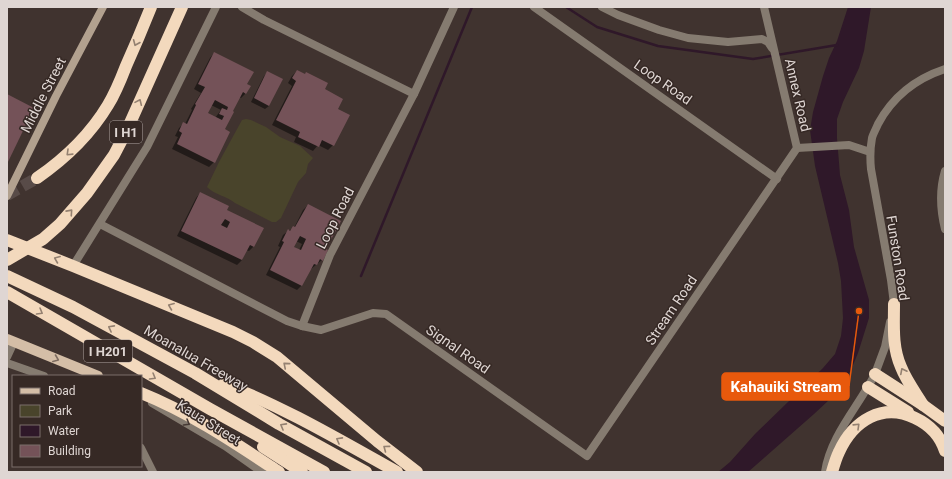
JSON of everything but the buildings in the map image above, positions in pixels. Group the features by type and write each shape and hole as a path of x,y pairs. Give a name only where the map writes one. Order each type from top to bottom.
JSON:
{"highway":[{"name":"I H1","path":"37,178 79,144 110,103 151,7"},
{"name":"I H1","path":"7,260 43,240 60,224 87,193 114,155 126,132 182,7"},
{"path":"9,241 233,332 253,342 277,357 377,442 417,472"},
{"name":"Moanalua Freeway","path":"7,276 72,307 194,373 279,424 366,472"},
{"name":"I H201","path":"7,292 210,409 324,472"},
{"path":"894,304 894,327 897,357 904,374 923,405"},
{"path":"194,373 253,396 306,422 397,472"},
{"path":"875,374 945,421"},
{"path":"868,387 924,422 939,436 945,451"},
{"path":"142,393 158,400 224,435 279,472"},
{"path":"210,409 270,452 302,472"},
{"path":"832,472 839,452 850,434 859,424 869,417 880,413 891,412 910,415 924,422"}],"main road":[{"name":"Middle Street","path":"7,196 56,96 103,7"},
{"path":"11,340 96,375"}],"street":[{"path":"73,266 147,147 216,7"},
{"path":"242,7 264,20 414,94"},
{"name":"Loop Road","path":"302,326 330,255 414,94 454,7"},
{"name":"Loop Road","path":"534,7 776,179"},
{"path":"602,7 618,15 688,38 728,42 762,39 768,42 774,50"},
{"name":"Annex Road","path":"757,7 764,10 797,148 776,179"},
{"name":"Funston Road","path":"825,472 826,464 834,442 875,374 885,347 894,304 873,183 870,152 872,136 881,119 893,102 912,84 928,75 945,69"},
{"path":"797,148 852,146 870,152"},
{"path":"945,171 940,199 941,214 945,229"},
{"name":"Stream Road","path":"587,456 776,179"},
{"path":"100,224 286,321 302,326"},
{"name":"Signal Road","path":"302,326 321,330 373,313 386,314 587,456"},
{"path":"7,357 11,340"},
{"path":"7,363 41,375"},
{"name":"Kaua Street","path":"142,398 225,446 262,472"},
{"path":"142,450 153,472"}],"green space":[{"path":"246,119 266,127 280,137 300,146 313,158 308,164 306,173 298,182 281,218 276,222 272,222 207,187 242,120"}],"water":[{"path":"848,7 871,7 864,51 859,68 843,102 837,119 840,175 849,210 854,247 869,300 869,318 851,370 841,386 829,400 748,472 718,472 730,462 755,434 823,368 835,354 841,336 843,318 841,281 815,166 810,130 813,112 823,76 837,41"}],"waterway":[{"path":"361,276 472,7"},
{"path":"566,7 597,27 658,46 753,59 837,45"}],"tunnel":[{"path":"7,195 37,178"}],"place":[{"name":"Kahauiki Stream","path":"859,311"}]}
